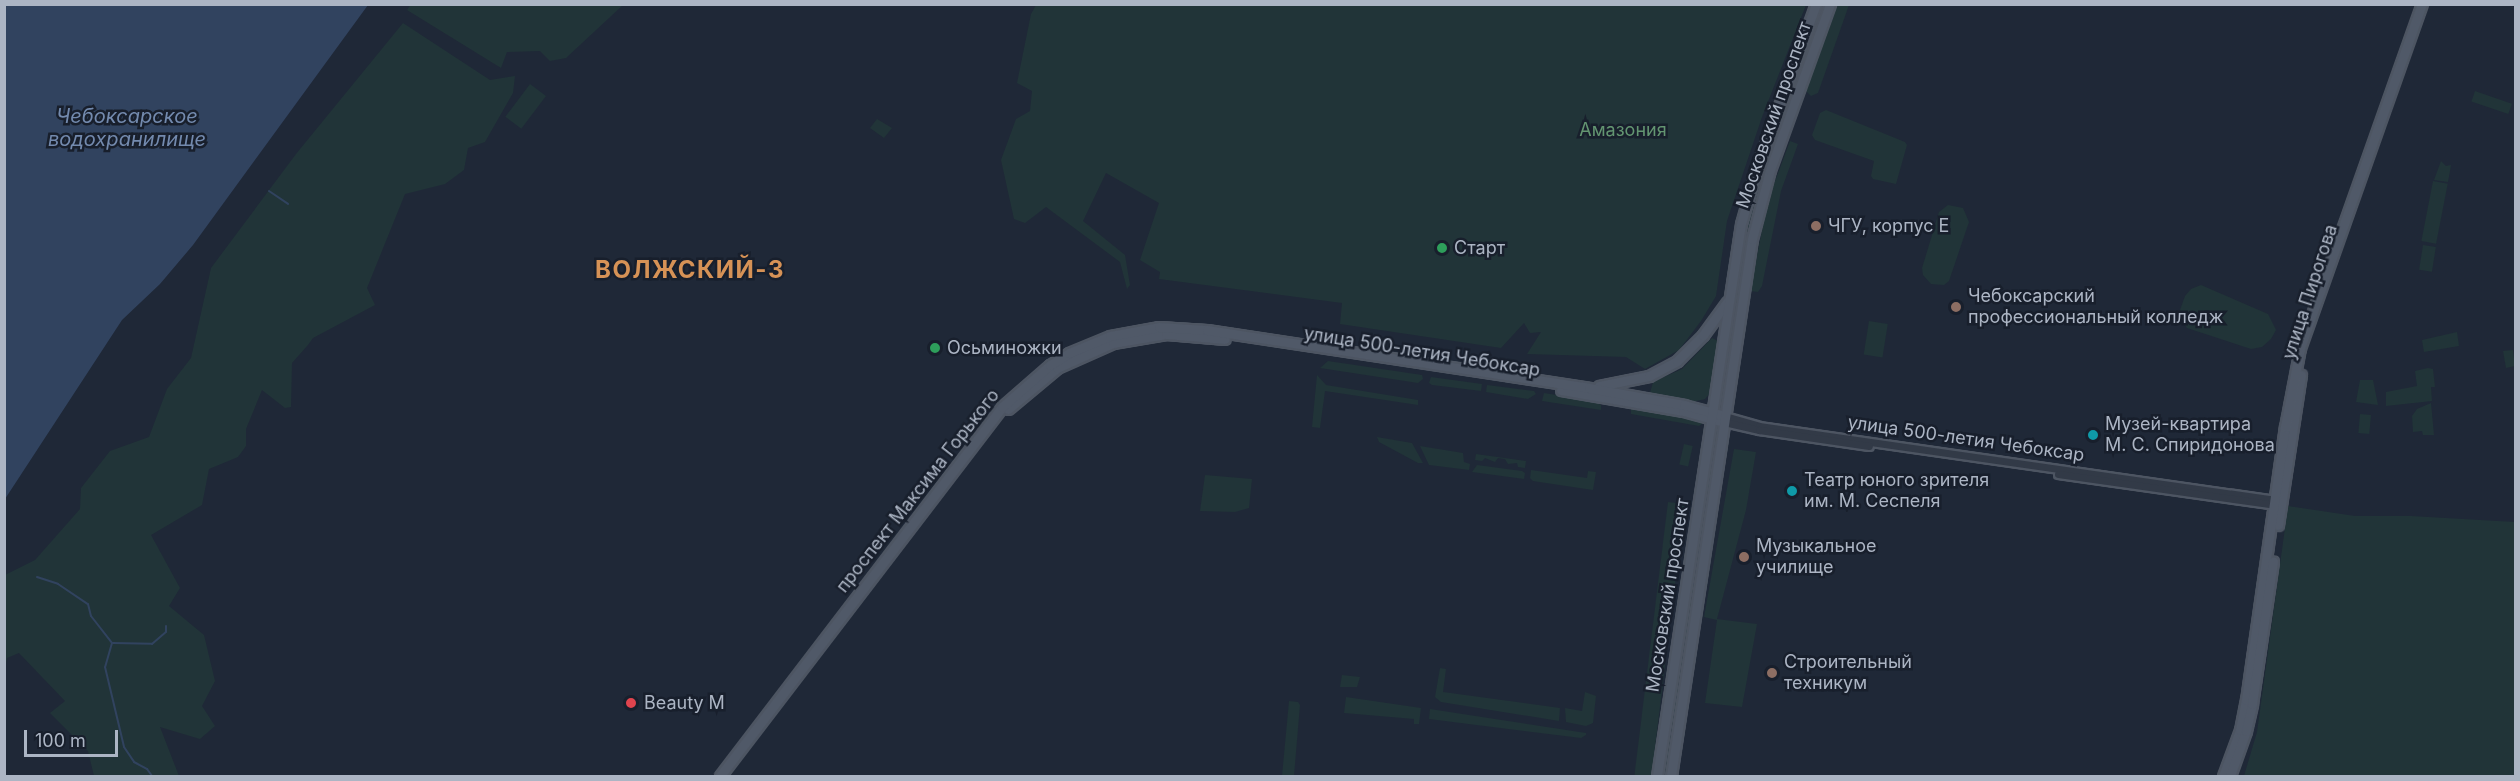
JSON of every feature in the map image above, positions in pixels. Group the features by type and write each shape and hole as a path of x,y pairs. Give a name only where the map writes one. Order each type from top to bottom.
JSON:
{"main road":[{"name":"Московский проспект","path":"1657,777 1728,300 1747,198 1816,4"},
{"name":"Московский проспект","path":"1671,777 1743,294 1760,204 1830,4"},
{"name":"улица Пирогова","path":"2419,22 2422,4"},
{"name":"улица Пирогова","path":"2230,777 2246,716 2277,502 2285,427 2303,348 2379,132 2419,22 2428,4"},
{"path":"1789,76 1802,81"},
{"path":"1589,388 1625,383 1649,376 1677,361 1703,335 1728,300"},
{"name":"проспект Максима Горького","path":"726,777 900,543 1004,409 1032,378 1070,353 1126,335 1143,332 1207,333 1314,349"},
{"name":"улица 500-летия Чебоксар","path":"1314,349 1589,388 1712,415"},
{"name":"улица 500-летия Чебоксар","path":"1429,366 1712,415"},
{"path":"1712,415 1724,419"},
{"name":"проспект Максима Горького","path":"720,777 774,710"},
{"name":"улица Пирогова","path":"2223,777 2243,731"}],"street":[{"name":"улица 500-летия Чебоксар","path":"1724,419 1825,438 2277,502"}],"green space":[{"path":"411,4 623,5 566,58 550,61 540,51 507,52 501,68 407,10"},
{"path":"1838,4 1849,5 1818,93 1811,96 1806,91"},
{"name":"Амазония","path":"1036,5 1806,5 1762,117 1727,221 1716,296 1679,350 1645,369 1626,357 1527,354 1541,332 1530,333 1524,323 1501,348 1340,324 1342,303 1159,279 1160,272 1140,260 1159,203 1106,173 1083,221 1125,255 1130,285 1127,289 1120,262 1046,207 1025,223 1014,219 1001,160 1016,119 1030,111 1032,91 1017,83 1031,14"},
{"path":"1821,5 1825,5 1800,73 1797,72"},
{"path":"403,23 490,80 515,76 513,93 485,142 468,148 464,170 445,184 405,194 367,288 375,305 313,338 292,363 291,407 285,408 262,390 246,429 246,446 238,457 209,469 202,505 151,535 180,588 169,606 204,635 215,681 202,706 215,726 200,739 160,727 179,776 94,776 88,751 50,713 65,701 19,653 7,658 5,671 5,575 35,560 80,509 81,488 110,451 149,437 167,389 191,358 211,268 296,154"},
{"path":"530,84 546,96 521,129 505,117"},
{"path":"1792,87 1795,89 1762,181 1748,231 1723,396 1721,396 1745,230"},
{"path":"2475,91 2512,104 2508,114 2471,101"},
{"path":"1826,110 1905,142 1907,145 1896,184 1873,179 1871,176 1874,161 1815,140 1812,135 1820,113"},
{"path":"877,119 892,128 884,138 870,128"},
{"path":"1790,141 1798,144 1781,191 1762,286 1758,292 1750,291 1768,200"},
{"path":"2441,161 2446,166 2451,165 2448,182 2434,180"},
{"path":"2433,181 2448,184 2436,244 2421,241"},
{"path":"1948,205 1963,208 1969,222 1949,281 1944,285 1931,284 1923,275 1922,268 1939,212"},
{"path":"2423,245 2436,247 2432,272 2419,270"},
{"path":"2201,285 2268,314 2276,330 2271,339 2262,347 2251,349 2187,328 2182,321 2180,310 2185,296 2191,289"},
{"path":"1869,321 1888,324 1882,358 1864,355"},
{"path":"2457,332 2459,346 2424,352 2422,340"},
{"path":"1712,338 1718,341 1710,393 1705,399 1692,402 1650,393 1653,382 1682,369"},
{"path":"2513,350 2515,366 2506,368 2503,351"},
{"path":"1328,361 1422,375 1423,379 1418,383 1320,368"},
{"path":"2433,369 2435,387 2431,387 2432,401 2386,406 2386,392 2417,386 2415,371"},
{"path":"1317,375 1326,385 1418,400 1418,405 1325,391 1320,428 1312,427"},
{"path":"1431,377 1482,384 1481,391 1432,385 1429,383"},
{"path":"2360,380 2373,380 2378,405 2356,402"},
{"path":"1487,385 1534,391 1536,394 1528,399 1486,392"},
{"path":"1544,393 1594,401 1601,405 1601,410 1542,401"},
{"path":"2431,403 2434,435 2423,435 2422,431 2413,432 2412,416 2417,409"},
{"path":"1640,408 1701,419 1703,423 1699,426 1631,414 1631,409"},
{"path":"2360,414 2371,415 2369,434 2358,433"},
{"path":"1716,429 1718,430 1666,776 1663,776"},
{"path":"1377,437 1412,443 1423,463 1418,463 1379,442"},
{"path":"1684,444 1693,446 1688,466 1679,464"},
{"path":"1420,446 1463,453 1464,462 1470,464 1469,470 1429,465"},
{"path":"1734,449 1756,452 1746,510 1717,619 1757,624 1742,707 1705,703 1717,620 1704,617"},
{"path":"1476,454 1526,461 1525,468 1518,467 1517,463 1508,464 1505,459 1498,458 1495,462 1485,458 1482,461 1475,460"},
{"path":"1477,465 1522,471 1525,473 1524,479 1472,472"},
{"path":"1531,470 1587,478 1588,471 1596,472 1593,490 1533,481 1530,478"},
{"path":"1205,475 1252,479 1249,508 1235,512 1200,511"},
{"path":"1668,502 1685,504 1651,776 1634,776"},
{"path":"2288,506 2355,516 2411,516 2515,522 2515,776 2244,776 2257,732"},
{"path":"1440,668 1446,669 1443,692 1560,708 1559,721 1441,702 1435,697"},
{"path":"1342,675 1360,677 1357,687 1340,687"},
{"path":"1585,692 1596,696 1593,723 1586,726 1566,722 1565,708 1582,711"},
{"path":"1346,697 1421,708 1419,724 1414,724 1414,719 1344,713"},
{"path":"1289,701 1298,702 1300,705 1294,776 1282,776"},
{"path":"1430,709 1586,733 1586,735 1581,738 1429,719"}],"water":[{"name":"Чебоксарское водохранилище","path":"5,4 368,5 193,245 160,284 122,320 5,499"}],"waterway":[{"path":"269,191 288,204"},
{"path":"37,577 58,584 88,604 91,616 112,643 105,667 124,747 134,762 147,769 152,776"},
{"path":"113,643 152,644 166,632 166,626"}],"place":[{"name":"ЧГУ, корпус Е","path":"1816,226"},
{"name":"Старт","path":"1442,248"},
{"name":"Чебоксарский профессиональный колледж","path":"1956,307"},
{"name":"Осьминожки","path":"935,348"},
{"name":"Музей-квартира М. С. Спиридонова","path":"2093,435"},
{"name":"Театр юного зрителя им. М. Сеспеля","path":"1792,491"},
{"name":"Музыкальное училище","path":"1744,557"},
{"name":"Строительный техникум","path":"1772,673"},
{"name":"Beauty M","path":"631,703"}],"district":[{"name":"ВОЛЖСКИЙ-3","path":"690,270"}]}
